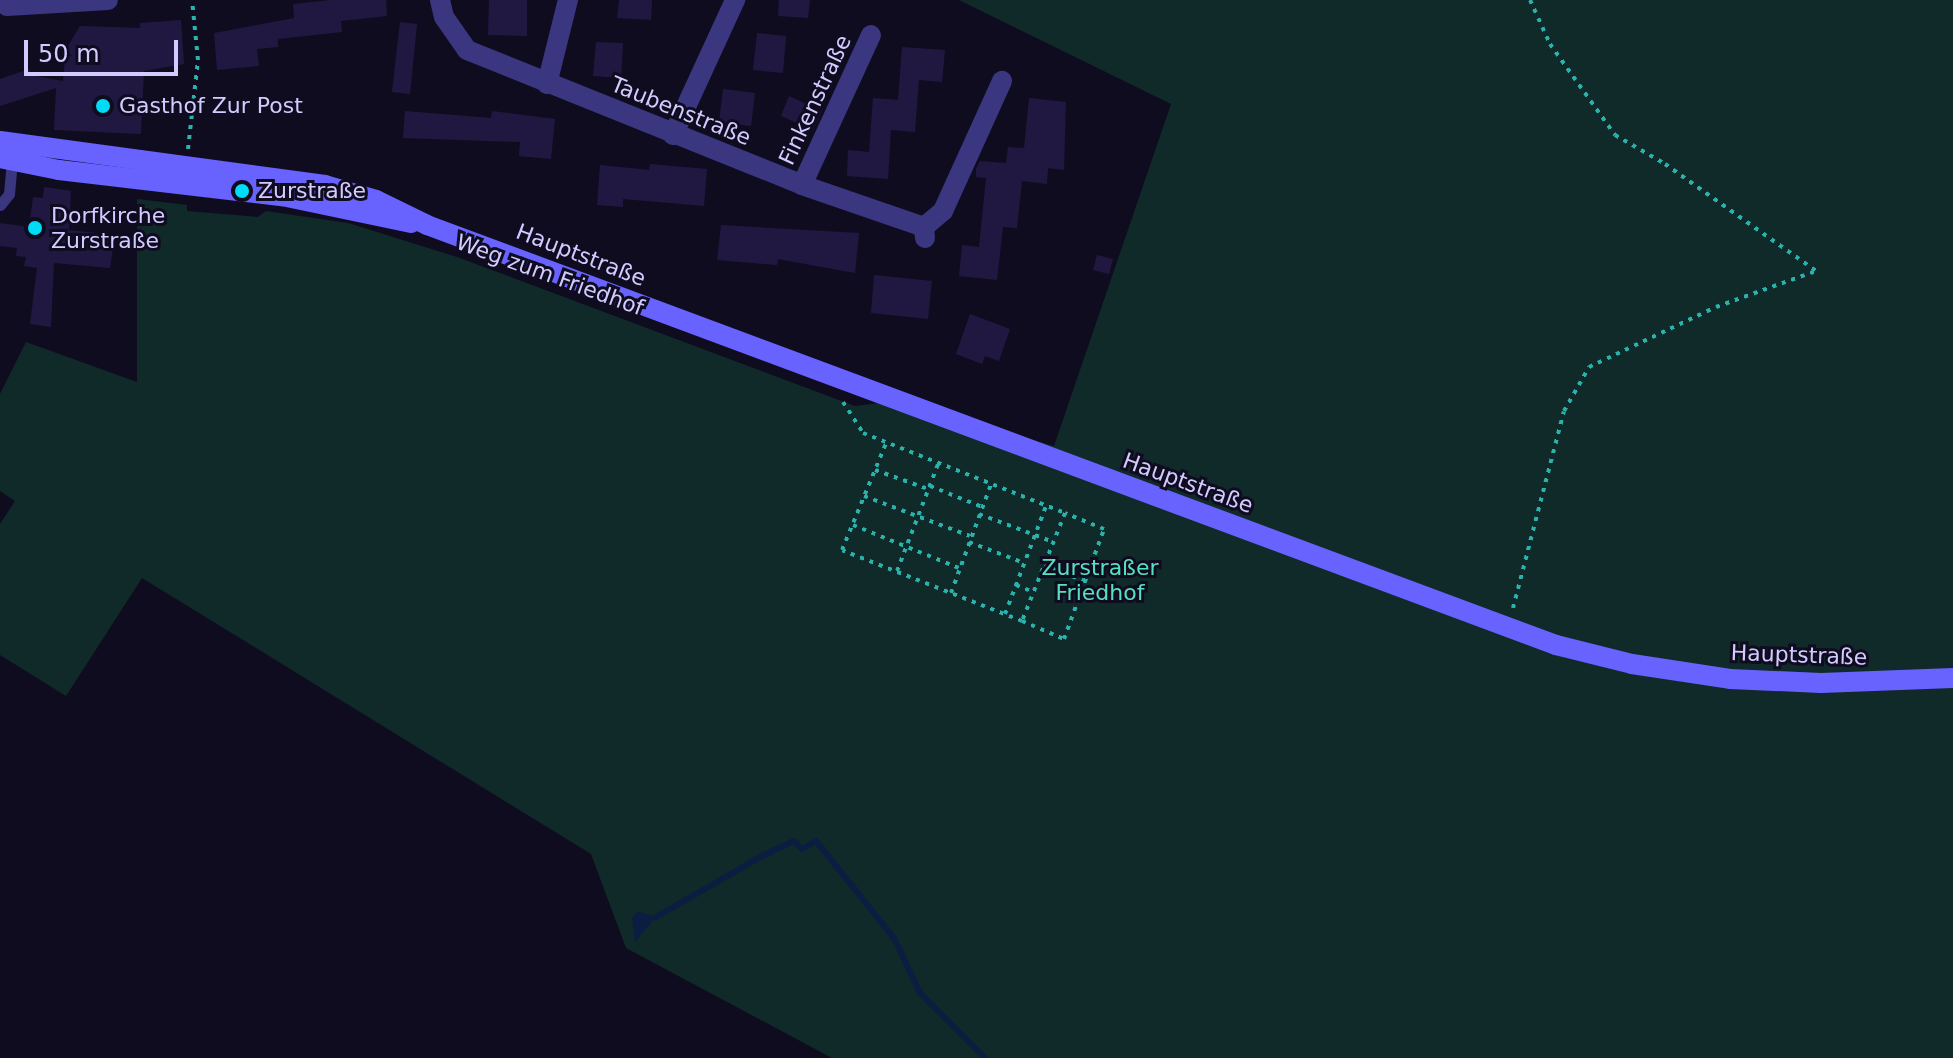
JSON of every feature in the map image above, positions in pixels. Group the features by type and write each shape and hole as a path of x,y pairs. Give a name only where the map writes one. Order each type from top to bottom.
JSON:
{"main road":[{"name":"Hauptstraße","path":"6,151 186,165 325,185 376,200 427,225 1505,628 1632,664 1730,679 1821,683 1953,678"},
{"name":"Hauptstraße","path":"6,151 282,196 427,225"}],"street":[{"path":"7,6 108,0"},
{"name":"Taubenstraße","path":"440,0 444,17 467,50 924,233 943,211 1002,81"},
{"path":"547,84 568,0"},
{"path":"673,135 735,0"},
{"name":"Finkenstraße","path":"802,185 871,35"}],"lane":[{"path":"0,205 9,194 6,151"}],"path":[{"path":"186,165 198,60 192,0"},
{"path":"1505,628 1517,600 1564,411 1589,367 1716,307 1816,271 1665,164 1615,135 1550,44 1530,0"},
{"path":"855,406 841,400 863,433 1104,529 1064,639 842,550 886,443"},
{"path":"897,571 938,464"},
{"path":"875,470 982,507"},
{"path":"951,593 991,484"},
{"path":"864,496 1024,563"},
{"path":"1005,614 1046,506"},
{"path":"1022,621 1065,513"},
{"path":"979,514 1053,542"},
{"path":"853,525 959,568"},
{"path":"1044,566 1085,581"},
{"path":"1016,585 1033,592"}],"green space":[{"name":"Zurstraßer Friedhof","path":"959,0 1953,0 1953,1058 832,1058 626,948 591,854 142,578 66,696 0,655 0,524 15,501 0,491 0,394 26,342 137,382 137,199 187,205 187,211 258,217 266,211 348,223 457,257 855,406 896,401 1054,446 1171,104"}],"water":[{"path":"638,911 656,917 635,942 632,918"}],"building":[{"path":"386,0 387,16 341,21 342,32 278,39 278,47 257,49 259,66 217,70 214,33 294,18 293,4"},
{"path":"489,0 527,0 527,36 488,35"},
{"path":"619,0 652,0 651,20 617,18"},
{"path":"779,0 810,0 808,18 778,16"},
{"path":"181,20 184,64 144,71 141,134 54,130 56,88 0,106 0,79 29,69 31,75 63,81 65,58 73,55 63,54 80,26 140,28 140,23"},
{"path":"400,22 417,24 410,94 392,92"},
{"path":"757,33 786,36 783,73 753,70"},
{"path":"596,42 623,43 621,78 593,76"},
{"path":"902,47 945,50 942,82 919,80 915,132 891,130 888,179 847,176 848,150 869,152 873,98 898,100"},
{"path":"723,89 755,93 751,126 719,122"},
{"path":"789,96 822,111 813,130 781,116"},
{"path":"1029,98 1066,102 1064,170 1048,168 1047,184 1022,181 1017,228 1003,227 997,280 959,276 962,245 979,247 986,178 976,177 976,169 980,161 1006,163 1008,147 1024,148"},
{"path":"405,111 491,118 492,111 555,119 551,159 519,156 520,142 403,138"},
{"path":"650,164 707,169 704,206 623,199 623,207 597,205 600,165 649,170"},
{"path":"44,187 71,191 69,230 115,235 110,268 54,263 51,327 30,324 37,268 24,266 26,257 16,256 17,248 0,246 0,223 29,227 33,197 43,198"},
{"path":"721,225 859,233 855,273 778,259 777,265 717,260"},
{"path":"1097,255 1113,259 1109,274 1093,270"},
{"path":"874,275 932,281 928,319 871,313"},
{"path":"970,314 1010,329 999,361 985,356 982,364 956,354"}],"waterway":[{"path":"656,917 764,855 794,841 802,849 816,841 894,938 920,993 985,1058"}],"place":[{"name":"Gasthof Zur Post","path":"103,106"},
{"name":"Zurstraße","path":"242,191"},
{"name":"Dorfkirche Zurstraße","path":"35,228"}]}
